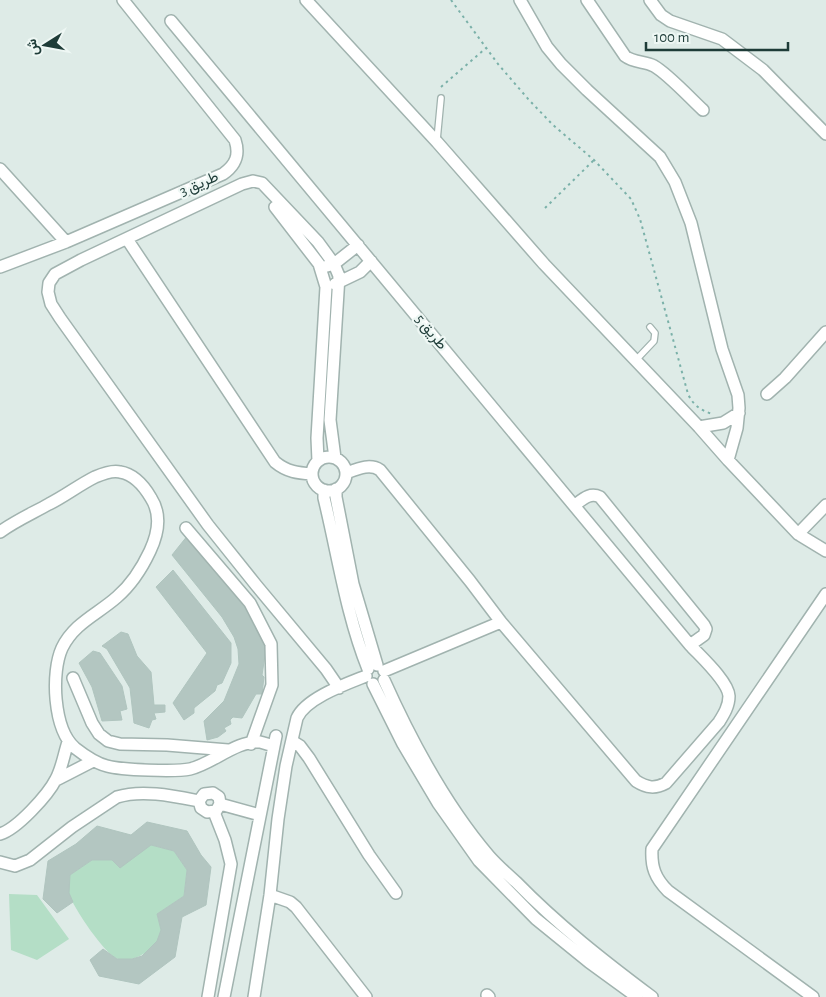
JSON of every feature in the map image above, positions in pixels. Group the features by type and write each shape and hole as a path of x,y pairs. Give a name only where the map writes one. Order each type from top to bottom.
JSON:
{"street":[{"name":"طريق 3","path":"0,267 66,242 223,174 231,168 237,159 238,149 235,140 123,0"},
{"path":"306,0 437,142 544,264 728,460 798,534 826,551"},
{"path":"520,0 547,47 561,64 660,157 683,200 691,223 722,349 738,395 739,413 733,447 728,460"},
{"path":"587,0 629,60 647,63 658,69 703,110"},
{"path":"650,0 661,15 670,21 722,39 763,70 826,134"},
{"name":"طريق 5","path":"171,21 726,687 729,694 725,712 666,783 654,788 643,785 631,775 501,622"},
{"path":"0,169 66,242"},
{"path":"253,181 319,264 326,287 317,438 318,461"},
{"path":"335,458 330,420 339,276 334,264 318,242 262,183 253,181 242,184 81,260 55,274 49,283 48,292 51,304 208,525 326,669 339,688"},
{"path":"127,239 268,453 281,467 288,471 312,474"},
{"path":"321,268 334,264 358,245"},
{"path":"326,287 339,283 360,272 371,261"},
{"path":"766,394 785,378 826,332"},
{"path":"699,427 723,423 739,413"},
{"path":"326,457 341,461 346,473 345,480 336,490 324,490 316,484 312,474 318,461 326,457"},
{"path":"257,996 278,819 292,741 300,712 306,706 339,688 501,622 380,470 366,467 346,473"},
{"path":"0,532 95,477 118,471 130,475 142,486 156,508 158,530 154,542 128,587 76,628 62,648 55,676 55,692 62,727 68,742 93,761 108,766 178,770 202,765 228,750 260,742 275,741 224,997"},
{"path":"324,490 324,498 343,589 360,649 375,674"},
{"path":"336,490 353,584 375,674 403,744 442,800 539,914 637,997"},
{"path":"575,505 585,497 593,495 600,497 704,625 706,630 704,635 690,644"},
{"path":"798,534 826,505"},
{"path":"186,528 250,603 271,644 272,685 251,744"},
{"path":"813,997 668,891 660,883 654,872 652,849 826,594"},
{"path":"73,678 92,724 99,734 108,741 120,744 167,745 228,750"},
{"path":"292,741 306,753 369,855 396,893"},
{"path":"0,834 15,827 36,806 56,780 68,742"},
{"path":"56,780 93,761"},
{"path":"208,997 231,864 217,808 219,797 211,792 204,794 200,801 203,810 207,812 217,808 260,815"},
{"path":"0,862 15,866 30,860 117,796 144,794 200,801"},
{"path":"270,895 290,902 296,907 366,997"},
{"path":"593,959 652,997"}],"lane":[{"path":"437,142 441,98"},
{"path":"636,360 654,341 655,333 650,327"}],"path":[{"path":"451,0 486,48 529,100 553,125 594,160 631,199 640,219 688,394 695,406 714,414"},
{"path":"441,87 486,48"},
{"path":"545,208 594,160"}],"green space":[{"path":"151,845 174,851 187,870 184,896 157,914 161,930 157,942 152,948 139,957 124,960 118,959 105,949 77,909 69,894 70,875 92,860 112,860"},
{"path":"9,894 37,895 69,939 37,960 11,950"}],"building":[{"path":"188,535 259,621 267,642 262,675 264,677 262,694 256,694 242,718 233,717 230,720 231,724 224,728 226,731 218,737 207,740 204,721 224,701 239,664 238,649 234,637 222,617 172,555"},
{"path":"173,570 231,643 231,663 222,683 217,685 215,691 194,708 194,713 184,720 173,703 207,653 156,587"},
{"path":"121,632 128,634 137,656 151,672 154,705 165,705 165,712 154,713 156,719 152,720 149,728 134,723 130,688 107,649 102,646"},
{"path":"93,651 100,653 122,686 127,709 120,711 122,720 102,721 92,687 79,663"},
{"path":"147,822 187,831 201,855 211,867 206,905 182,917 175,957 139,984 99,976 90,960 103,949 117,959 132,959 142,956 157,941 161,930 157,914 184,896 187,870 174,851 151,845 120,868 112,860 92,860 70,875 69,893 73,902 57,913 43,899 48,861 76,844 97,826 131,835"}]}
